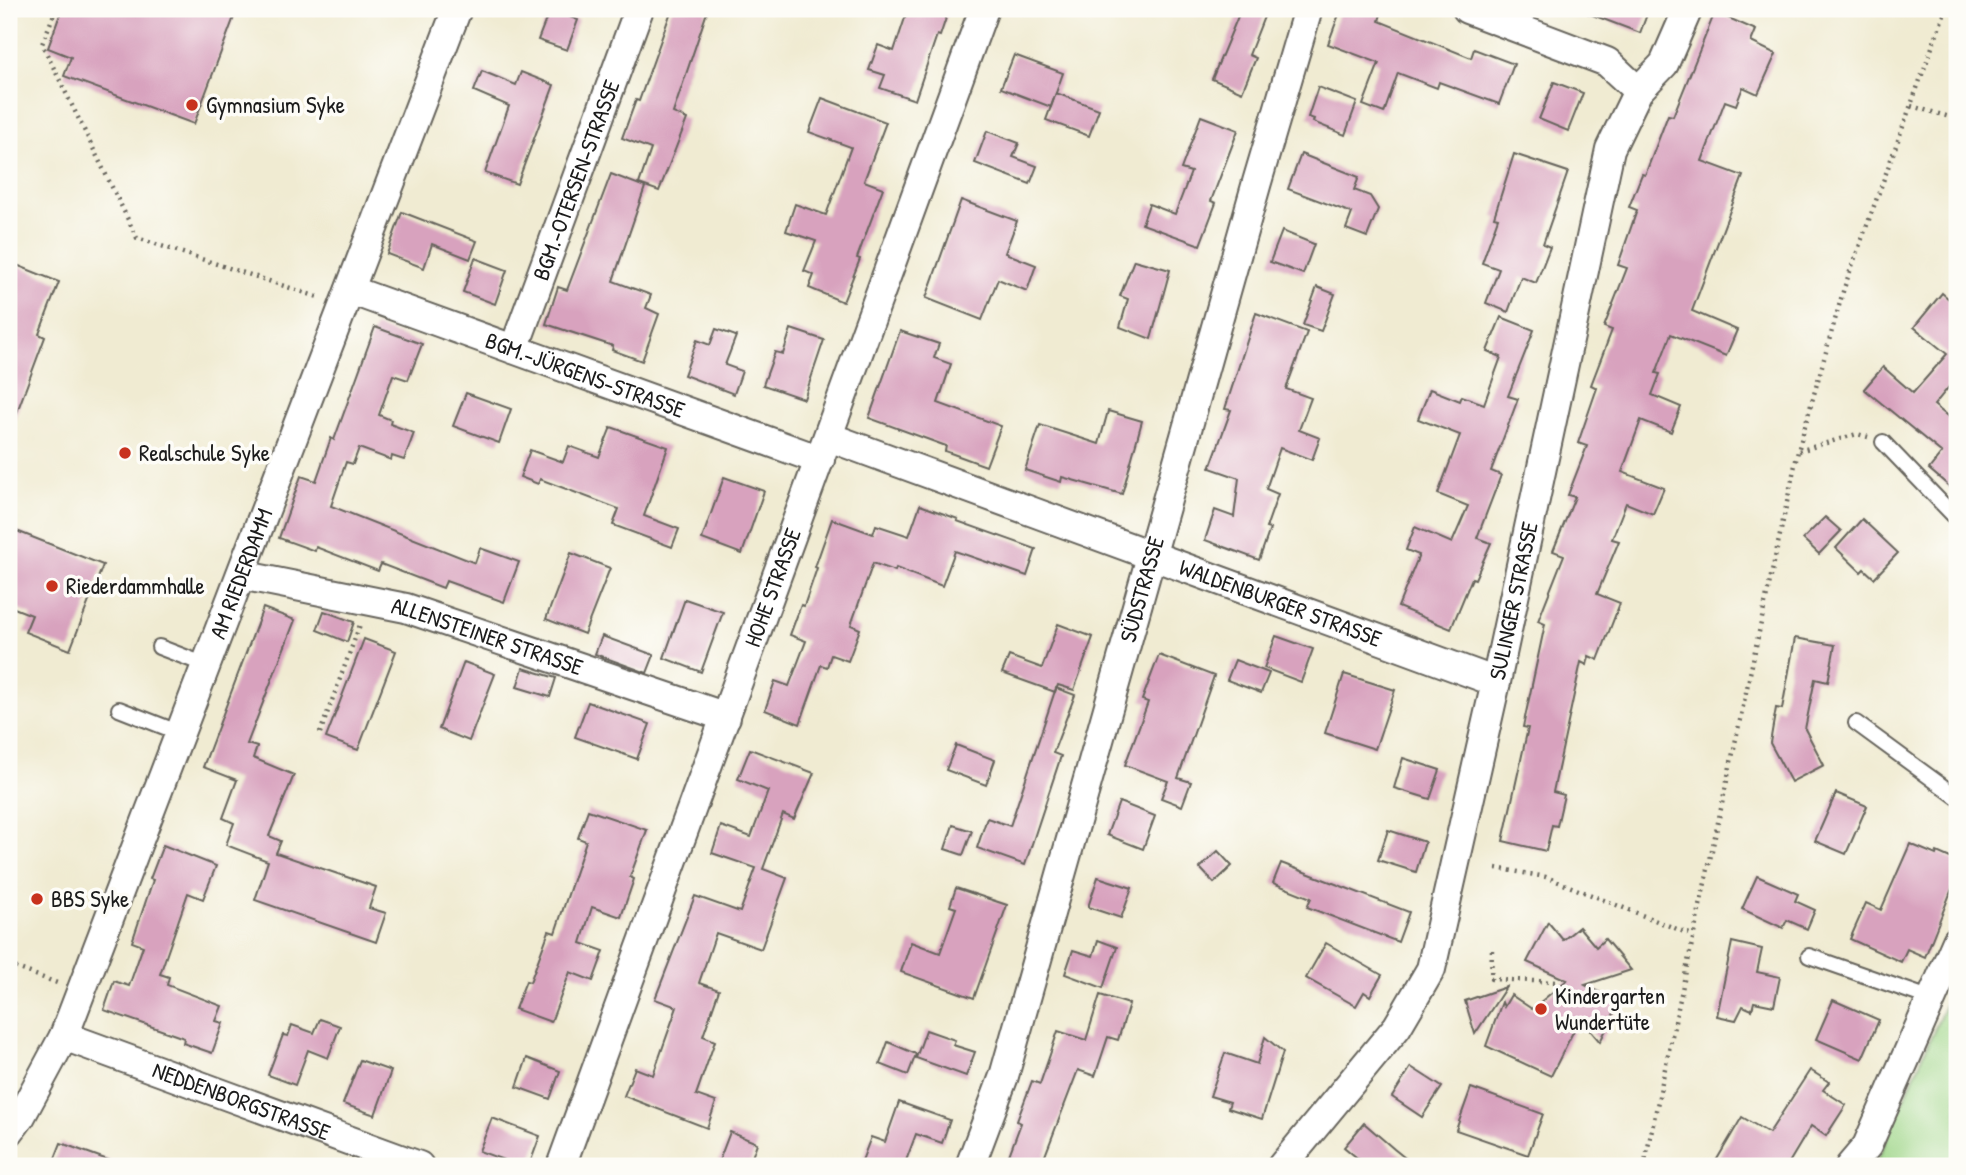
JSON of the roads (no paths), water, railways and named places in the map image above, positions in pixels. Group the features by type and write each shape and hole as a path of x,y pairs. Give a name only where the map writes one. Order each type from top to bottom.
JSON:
{"street":[{"name":"AM RIEDERDAMM","path":"9,1132 64,1036 457,9"},
{"name":"BGM.-OTERSEN-STRASSE","path":"514,349 639,9"},
{"name":"HOHE STRASSE","path":"561,1166 984,9"},
{"name":"SÜDSTRASSE","path":"970,1166 1004,1076 1253,194 1308,9"},
{"path":"1467,9 1608,62 1638,91"},
{"name":"SULINGER STRASSE","path":"1282,1166 1397,1027 1431,969 1496,682 1610,149 1638,91 1664,64 1688,9"},
{"name":"BGM.-JÜRGENS-STRASSE","path":"347,298 825,448"},
{"name":"WALDENBURGER STRASSE","path":"825,448 1153,554 1496,682"},
{"name":"ALLENSTEINER STRASSE","path":"241,575 406,608 726,717"},
{"path":"1850,1166 1867,1146 1957,941"},
{"name":"NEDDENBORGSTRASSE","path":"64,1036 419,1166"}],"lane":[{"path":"1883,442 1957,519"},
{"path":"159,647 206,665"},
{"path":"119,709 180,733"},
{"path":"1856,723 1957,797"},
{"path":"1809,956 1932,999"}],"place":[{"name":"Gymnasium Syke","path":"192,105"},
{"name":"Realschule Syke","path":"125,453"},
{"name":"Riederdammhalle","path":"52,586"},
{"name":"BBS Syke","path":"37,899"},
{"name":"Kindergarten Wundertüte","path":"1541,1009"}]}
